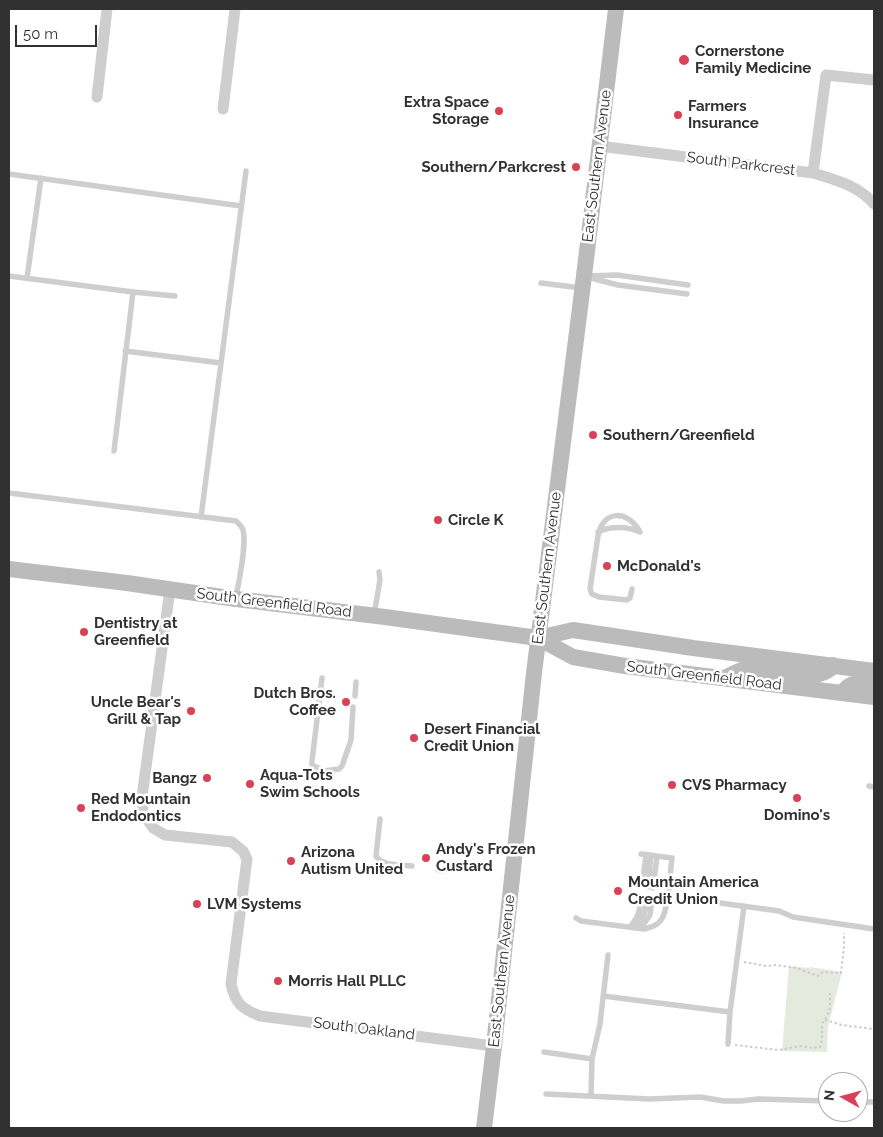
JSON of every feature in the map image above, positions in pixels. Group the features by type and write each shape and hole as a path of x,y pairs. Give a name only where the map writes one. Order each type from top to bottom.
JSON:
{"main road":[{"name":"East Southern Avenue","path":"484,1128 538,638 616,9"},
{"name":"South Greenfield Road","path":"9,569 538,638 573,630 693,648 874,671"},
{"name":"South Greenfield Road","path":"538,638 573,657 625,666 874,697"},
{"path":"725,678 745,669 819,675 830,670 832,665"},
{"path":"843,693 850,684 874,683"}],"street":[{"path":"96,97 107,9"},
{"path":"223,109 235,9"},
{"path":"813,173 826,75 874,80"},
{"name":"South Parkcrest","path":"599,146 813,173 845,183 867,195 874,204"},
{"name":"South Oakland","path":"170,589 142,797 143,812 153,828 165,835 232,842 243,850 247,859 231,984 232,991 238,1002 247,1011 260,1016 494,1046"}],"lane":[{"path":"201,517 246,171"},
{"path":"9,174 242,206"},
{"path":"27,278 41,178"},
{"path":"9,276 176,296"},
{"path":"583,282 618,276 688,285"},
{"path":"541,283 583,282 687,294"},
{"path":"114,451 133,292"},
{"path":"125,351 221,363"},
{"path":"9,493 236,521 242,528 244,539 236,599"},
{"path":"598,532 613,528 632,528 640,532 635,522 616,515 609,517 602,524 598,532 590,592 599,597 627,600 630,598 632,589"},
{"path":"374,616 380,580 379,572"},
{"path":"322,678 312,765 324,771 339,770 342,766 351,740 353,707"},
{"path":"355,696 356,682"},
{"path":"380,819 377,858 384,863 412,866"},
{"path":"649,855 648,887 649,855"},
{"path":"576,918 581,921 636,928 653,927 661,920 665,911 672,858 649,855"},
{"path":"438,870 447,869"},
{"path":"647,897 650,915 636,928 637,919 647,897"},
{"path":"698,900 779,911 793,916 874,929"},
{"path":"728,1044 730,1012 744,906"},
{"path":"591,1096 592,1058 600,1024 608,955"},
{"path":"603,996 730,1012"},
{"path":"544,1052 592,1058"},
{"path":"546,1094 649,1099 700,1097 733,1101 758,1099 818,1101"}],"path":[{"path":"736,961 796,968 818,976 823,972 841,973 844,924"},
{"path":"728,1044 779,1050 801,1046 817,1048 821,1045 822,1024 830,1008 830,993"},
{"path":"825,1020 842,1025 874,1029"}],"shaded area":[{"path":"789,966 842,972 828,1027 827,1052 782,1051"}],"place":[{"name":"Cornerstone Family Medicine","path":"684,60"},
{"name":"Extra Space Storage","path":"499,111"},
{"name":"Farmers Insurance","path":"678,115"},
{"name":"Southern/Parkcrest","path":"576,167"},
{"name":"Southern/Greenfield","path":"593,435"},
{"name":"Circle K","path":"438,520"},
{"name":"McDonald's","path":"607,566"},
{"name":"Dentistry at Greenfield","path":"84,632"},
{"name":"Dutch Bros. Coffee","path":"346,702"},
{"name":"Uncle Bear's Grill & Tap","path":"191,711"},
{"name":"Desert Financial Credit Union","path":"414,738"},
{"name":"Bangz","path":"207,778"},
{"name":"Aqua-Tots Swim Schools","path":"250,784"},
{"name":"CVS Pharmacy","path":"672,785"},
{"name":"Domino's","path":"797,798"},
{"name":"Red Mountain Endodontics","path":"81,808"},
{"name":"Andy's Frozen Custard","path":"426,858"},
{"name":"Arizona Autism United","path":"291,861"},
{"name":"Mountain America Credit Union","path":"618,891"},
{"name":"LVM Systems","path":"197,904"},
{"name":"Morris Hall PLLC","path":"278,981"}]}
